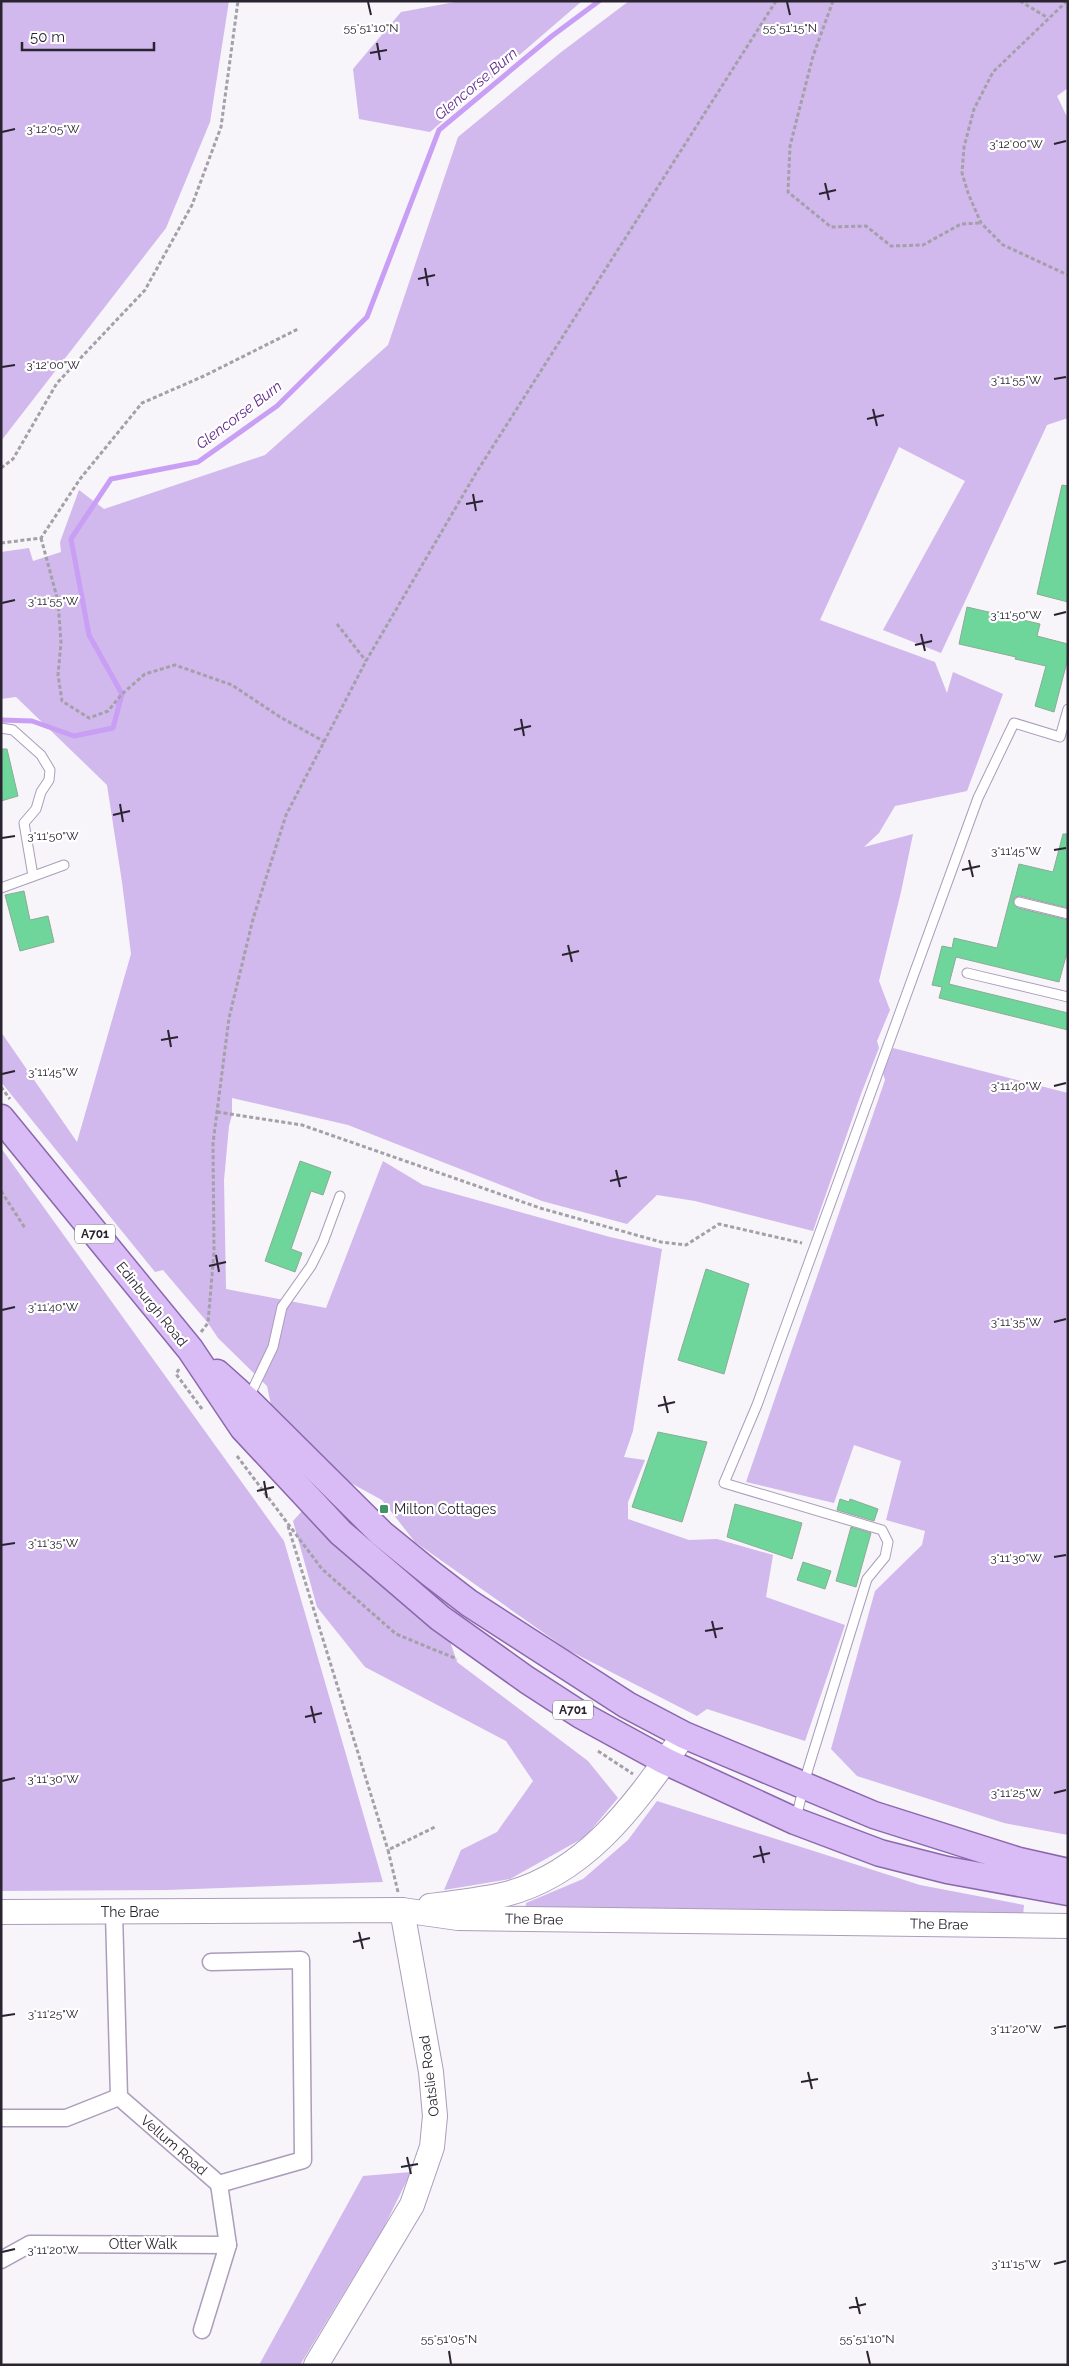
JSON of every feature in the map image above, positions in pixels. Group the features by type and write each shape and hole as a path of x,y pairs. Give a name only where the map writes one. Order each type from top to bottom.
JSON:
{"main road":[{"name":"Edinburgh Road","path":"7,1110 192,1338"},
{"name":"A701","path":"192,1338 247,1400 382,1534 469,1603 627,1705 684,1735 874,1815 1019,1861 1068,1872"},
{"name":"A701","path":"192,1338 243,1428 341,1533 440,1618 527,1680 582,1715 665,1761 795,1821 880,1853 938,1868 1068,1892"},
{"path":"402,1910 504,1895 550,1876 595,1846 637,1800 684,1735"},
{"name":"The Brae","path":"1,1912 114,1913 402,1910 458,1918 1068,1926"},
{"name":"Oatslie Road","path":"316,2365 412,2205 432,2147 435,2116 431,2072 402,1910"}],"street":[{"path":"1,2118 66,2118 119,2097 114,1913"},
{"name":"Vellum Road","path":"119,2097 219,2184 303,2160 301,1960 211,1962"},
{"path":"202,2330 228,2245 219,2184"},
{"name":"Otter Walk","path":"1,2260 30,2244 228,2245"}],"lane":[{"path":"795,1821 867,1579 885,1557 888,1542 882,1530 724,1483 757,1405 978,798 1014,723 1064,739 1068,709"},
{"path":"1,728 13,730 41,755 50,770 49,780 41,792 36,809 24,823 33,876"},
{"path":"1,888 64,865"},
{"path":"1019,902 1068,914"},
{"path":"967,973 1068,997"},
{"path":"247,1400 273,1347 282,1307 302,1282 311,1266 323,1242 340,1196"}],"path":[{"path":"1,468 13,459 57,383 145,290 192,205 221,127 238,1"},
{"path":"192,1338 200,1333 208,1323 214,1252 213,1143 229,1018 253,919 286,815 366,662 476,472 776,1"},
{"path":"833,1 813,56 790,146 788,192 831,227 866,226 891,246 923,245 961,224 981,223"},
{"path":"1020,1 1048,18"},
{"path":"1067,1 993,72 974,109 964,147 962,173 981,223 1003,245 1068,275"},
{"path":"298,329 204,376 142,403 80,479 41,538 58,601 61,643 58,675 62,701 89,718 108,711 122,694 145,674 175,665 232,685 280,718 325,742"},
{"path":"1,543 41,538"},
{"path":"337,624 366,662"},
{"path":"1,1087 7,1110"},
{"path":"217,1112 302,1124 540,1208 661,1242 686,1246 719,1224 815,1246"},
{"path":"1,1191 25,1228"},
{"path":"287,1523 388,1850 402,1910"},
{"path":"388,1850 435,1827"}],"shaded area":[{"path":"1,1 229,1 210,122 166,228 1,441"},
{"path":"460,1 582,1 430,132 359,119 353,69 401,12"},
{"path":"629,1 1068,1 1068,88 1057,96 1068,119 1068,418 1047,425 941,653 883,630 965,481 899,447 820,620 935,662 947,693 953,672 1003,694 967,791 895,806 879,833 864,847 913,834 879,981 890,1010 877,1041 879,1048 813,1231 695,1201 657,1195 627,1224 542,1201 348,1125 232,1098 232,1115 229,1126 224,1180 226,1289 326,1308 383,1161 423,1185 610,1237 662,1249 633,1431 624,1457 645,1460 628,1502 628,1519 689,1540 717,1539 773,1555 766,1597 845,1625 805,1741 707,1709 697,1716 568,1650 415,1542 382,1500 336,1475 273,1414 267,1386 218,1338 208,1323 163,1270 155,1272 1,1082 1,1032 77,1142 131,954 107,785 16,697 1,699 1,552 29,548 33,561 61,552 60,542 79,490 104,509 265,455 388,345 458,137 560,53"},
{"path":"893,1048 1068,1093 1068,1835 1004,1823 857,1776 831,1749 875,1591 922,1545 925,1531 886,1520 901,1461 854,1445 834,1503 746,1482 885,1080 883,1073"},
{"path":"1,1148 284,1541 383,1882 166,1890 1,1891"},
{"path":"302,1511 449,1638 457,1662 588,1761 618,1798 585,1837 510,1879 444,1890 461,1850 497,1832 533,1781 506,1741 365,1667 317,1607 293,1521"},
{"path":"657,1801 920,1885 1024,1905 1023,1916 525,1912 526,1903 583,1879 628,1840"},
{"path":"411,2172 384,2227 300,2365 259,2365 363,2176"}],"building":[{"path":"1062,485 1068,486 1068,602 1037,594"},
{"path":"967,607 1040,624 1037,636 1068,644 1068,658 1054,712 1035,706 1046,666 959,644"},
{"path":"1,749 7,749 18,796 1,801"},
{"path":"1063,834 1068,834 1068,908 1020,896 1015,897 1013,901 1018,908 1068,920 1068,956 1066,956 1059,982 956,957 949,984 1068,1013 1068,1030 939,998 942,987 932,985 942,946 952,948 954,938 997,948 1019,864 1053,872"},
{"path":"24,891 30,920 48,916 54,942 20,951 5,895"},
{"path":"300,1161 331,1172 323,1195 311,1191 291,1249 302,1253 295,1272 265,1261"},
{"path":"706,1269 749,1284 724,1374 678,1360"},
{"path":"658,1432 707,1442 682,1522 632,1507"},
{"path":"840,1499 849,1502 850,1499 878,1509 874,1521 837,1510"},
{"path":"735,1504 802,1523 792,1559 727,1537"},
{"path":"851,1527 871,1533 856,1587 836,1581"},
{"path":"803,1562 831,1571 825,1589 797,1580"}],"waterway":[{"name":"Glencorse Burn","path":"1,720 32,721 74,736 113,728 122,694 89,635 71,539 111,479 198,462 277,406 367,317 439,130 552,36 599,1"}],"place":[{"name":"Milton Cottages","path":"384,1509"}]}
